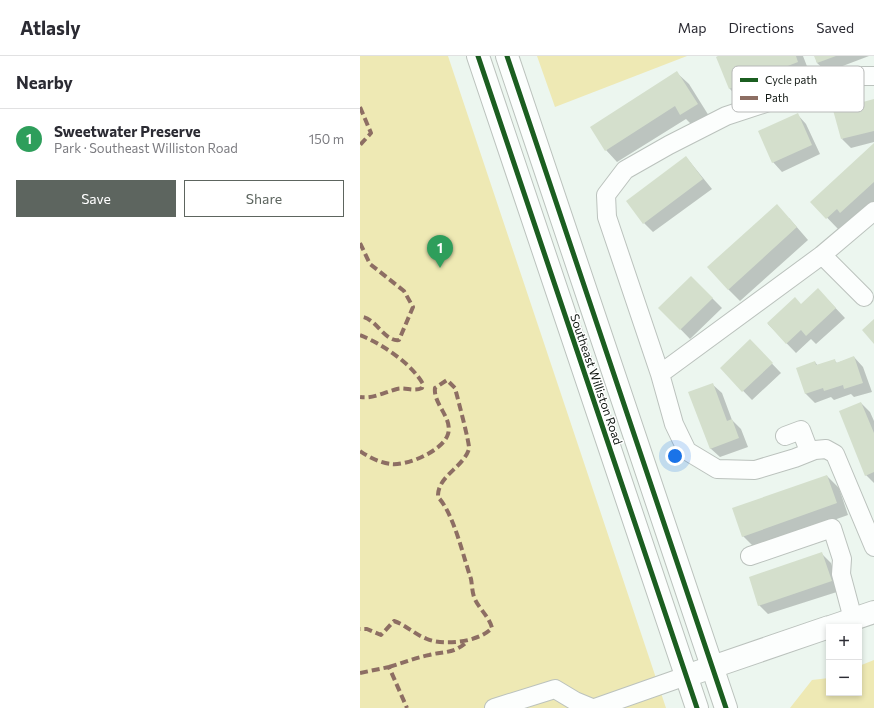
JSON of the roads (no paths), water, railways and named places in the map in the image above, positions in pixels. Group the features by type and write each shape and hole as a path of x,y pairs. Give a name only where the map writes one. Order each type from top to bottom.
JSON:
{"main road":[{"name":"Southeast Williston Road","path":"478,56 697,708"},
{"name":"Southeast Williston Road","path":"507,56 726,708"},
{"path":"838,624 874,612"},
{"path":"686,676 826,628"}],"street":[{"path":"738,112 726,116 669,145 625,170 606,195 607,217 660,374 674,424 687,451 717,469 755,470 795,458 809,451 826,449 835,454 868,517 874,547"},
{"path":"660,374 822,255 874,211"},
{"path":"822,255 864,297"},
{"path":"785,436 809,428 809,451"},
{"path":"750,556 832,528 842,559 841,574 853,619"},
{"path":"494,708 555,688 575,701 594,708 686,676"}],"place":[{"name":"Sweetwater Preserve","path":"440,268"}]}
